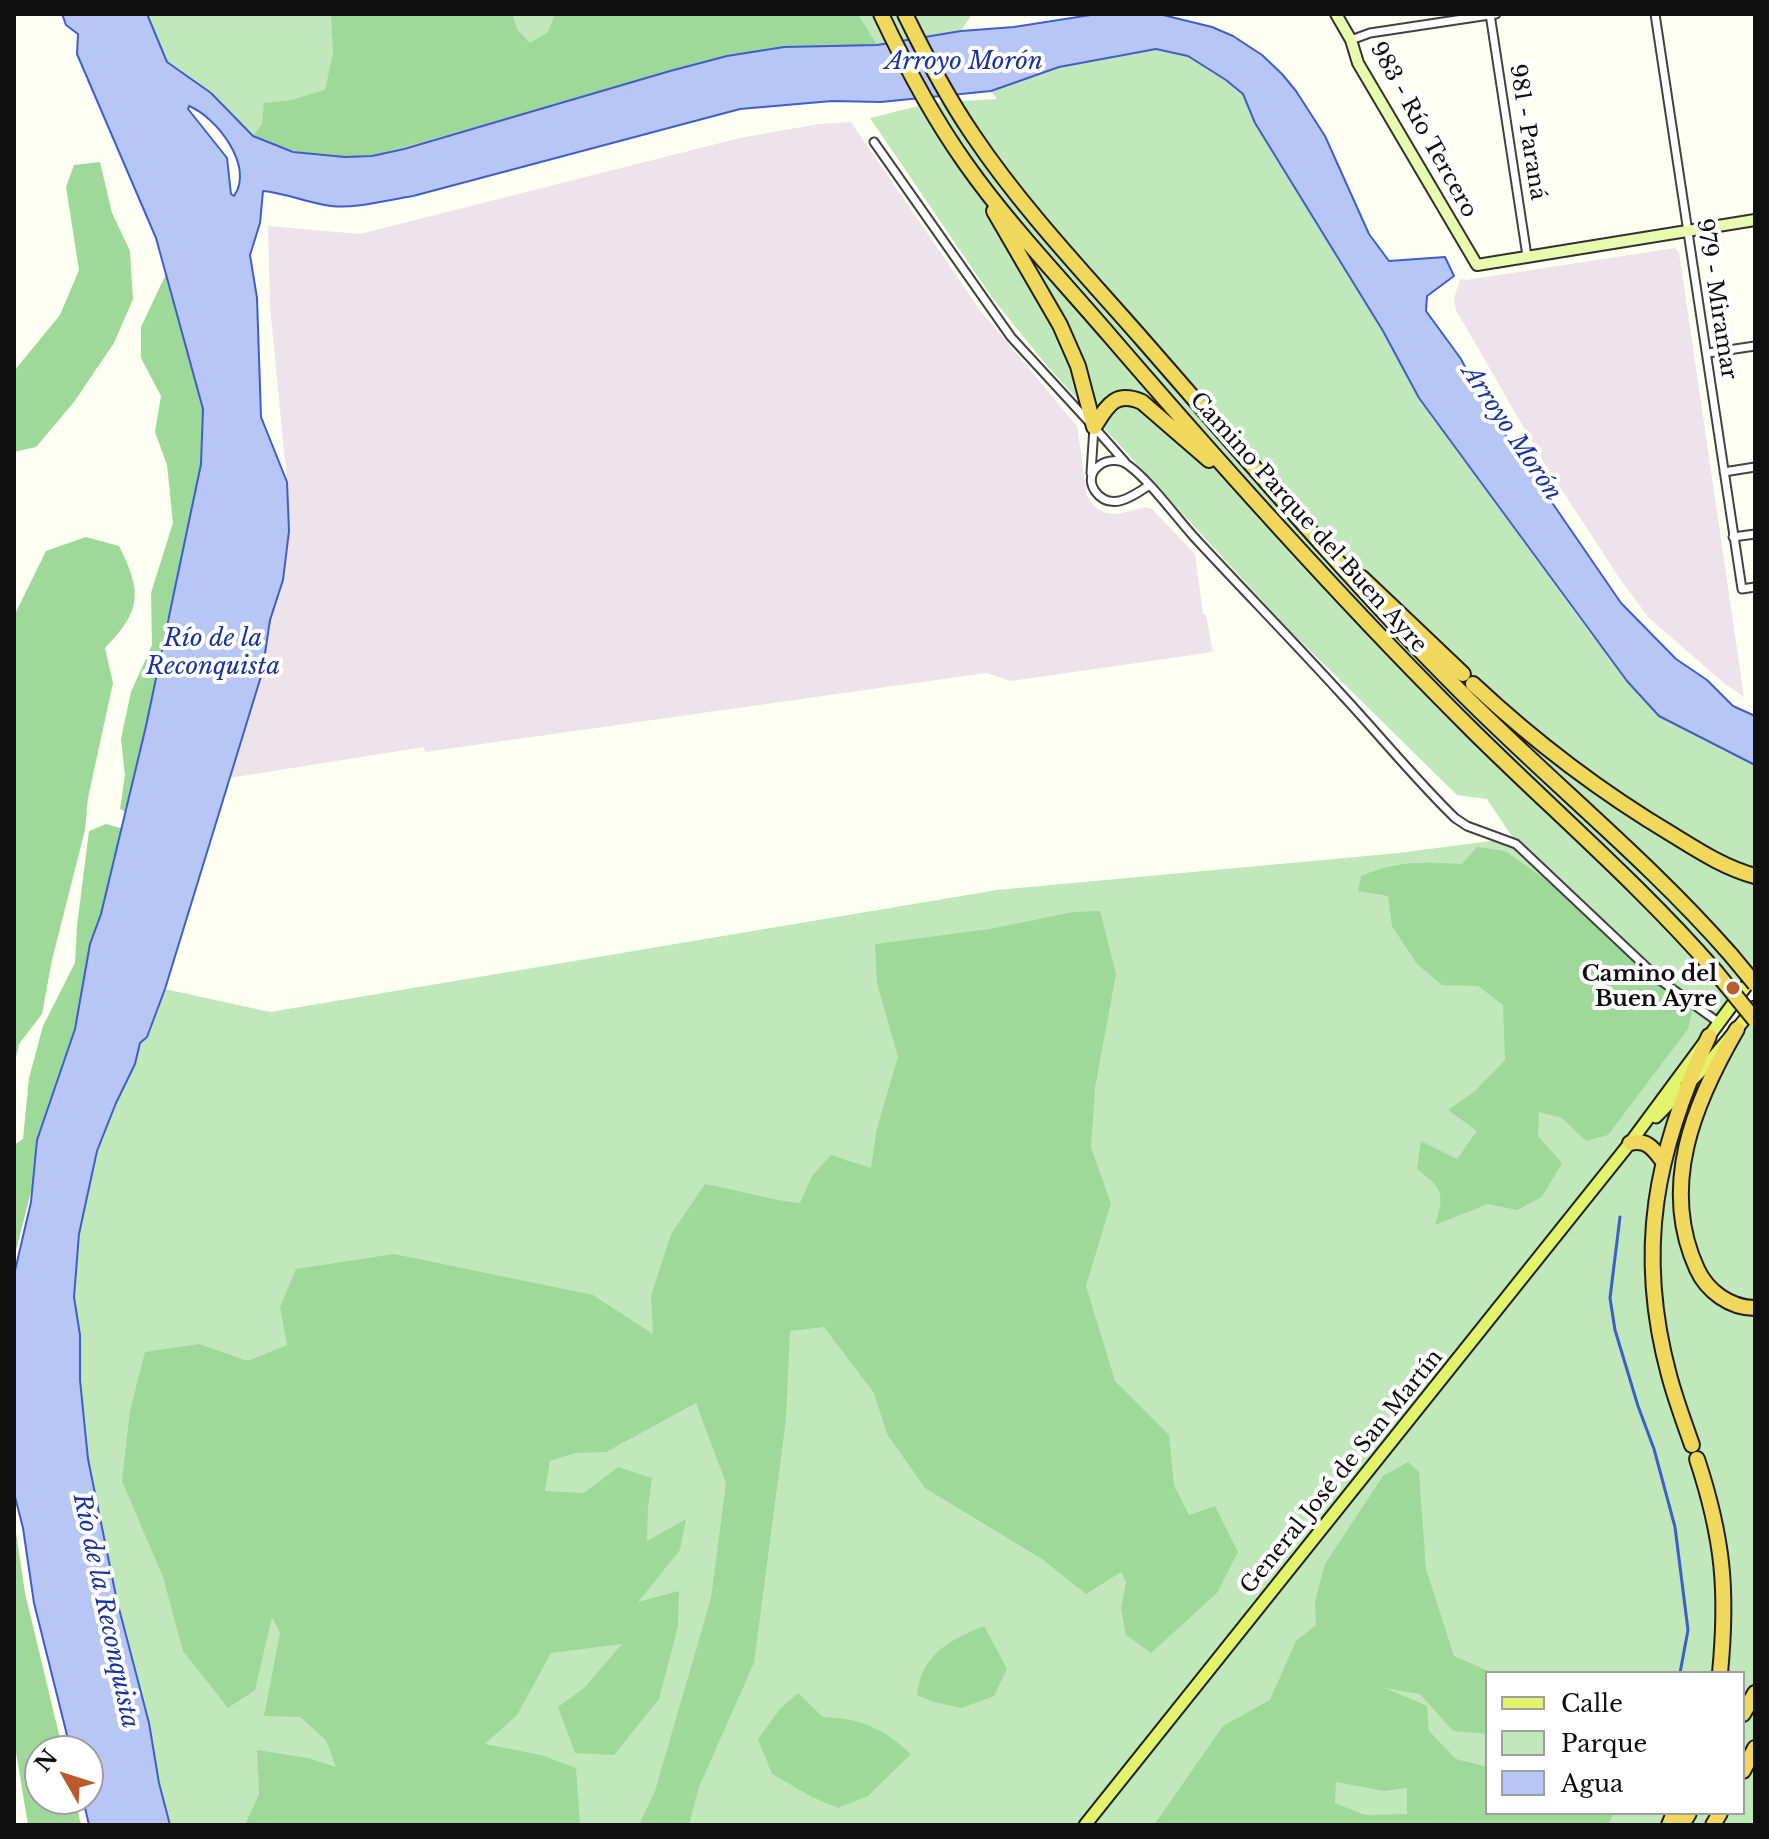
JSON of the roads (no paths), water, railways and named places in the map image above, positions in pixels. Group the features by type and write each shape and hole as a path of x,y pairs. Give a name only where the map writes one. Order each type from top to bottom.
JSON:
{"highway":[{"name":"Camino Parque del Buen Ayre","path":"881,14 967,165 1003,213 1363,620 1477,735 1636,887 1715,971 1755,1020"},
{"name":"Camino Parque del Buen Ayre","path":"905,14 973,136 1030,211 1285,504 1367,596 1462,694 1654,874 1755,984"},
{"path":"967,165 1060,325 1078,366 1094,427"},
{"path":"1094,427 1109,404 1128,398 1142,402 1254,500"},
{"path":"1285,504 1527,734 1586,780 1701,852 1755,876"},
{"path":"1737,1029 1712,1076 1693,1125 1681,1171 1680,1209 1686,1245 1701,1278 1718,1295 1732,1303 1755,1308"},
{"path":"1709,1036 1685,1088 1662,1160 1652,1240 1652,1272 1669,1375 1713,1508 1722,1555 1725,1621 1720,1671"},
{"path":"1630,1143 1639,1141 1648,1144 1662,1160"},
{"path":"1745,1710 1755,1693"},
{"path":"1745,1767 1755,1748"}],"main road":[{"name":"General José de San Martín","path":"1085,1825 1630,1143 1755,974"},
{"name":"General José de San Martín","path":"1630,1143 1685,1088 1755,1007"}],"street":[{"name":"983 - Río Tercero","path":"1336,14 1351,40 1358,63 1477,265 1527,256"},
{"path":"1351,40 1370,33 1492,14"},
{"name":"981 - Paraná","path":"1492,14 1527,256"},
{"name":"979 - Miramar","path":"1655,14 1742,589 1755,587"},
{"path":"874,142 1003,327 1455,818 1467,826 1516,844 1642,964 1718,1022"},
{"path":"1527,256 1755,220"},
{"path":"1708,353 1755,346"},
{"path":"1094,427 1091,475 1097,494 1109,501 1129,500 1148,486"},
{"path":"1091,475 1100,463 1112,460 1126,463"},
{"path":"1724,472 1755,467"},
{"path":"1733,537 1755,534"}],"water":[{"name":"Río de la Reconquista","path":"62,14 147,14 167,62 211,93 253,136 293,152 345,157 372,156 404,149 670,71 727,56 784,47 877,45 1097,14 1159,14 1212,27 1233,36 1262,55 1296,91 1325,136 1369,234 1389,261 1445,257 1454,276 1427,296 1426,311 1461,359 1485,405 1621,603 1676,659 1707,680 1733,706 1755,716 1755,765 1659,716 1627,681 1419,398 1383,331 1255,123 1243,94 1188,56 1156,49 1059,67 991,91 881,102 832,101 740,109 413,196 361,205 331,206 263,191 260,223 250,255 257,298 261,417 287,482 289,531 283,580 270,620 262,673 165,989 97,1151 79,1234 74,1297 80,1335 80,1380 88,1459 117,1601 149,1723 170,1825 89,1825 87,1815 104,1815 104,1735 67,1735 34,1603 23,1528 14,1493 14,1275 31,1202 37,1140 75,1029 90,944 101,914 146,726 201,464 203,409 156,238 77,54 78,34 66,25","holes":["189,106 221,131 236,157 240,171 234,196 231,194 227,158 188,109"]}],"waterway":[{"path":"1620,1217 1610,1298 1615,1330 1654,1449 1675,1527 1688,1630 1680,1671"}],"place":[{"name":"Camino del Buen Ayre","path":"1733,988"}],"water label":[{"name":"Arroyo Morón","path":"964,62"},
{"name":"Arroyo Morón","path":"1511,433"}]}
